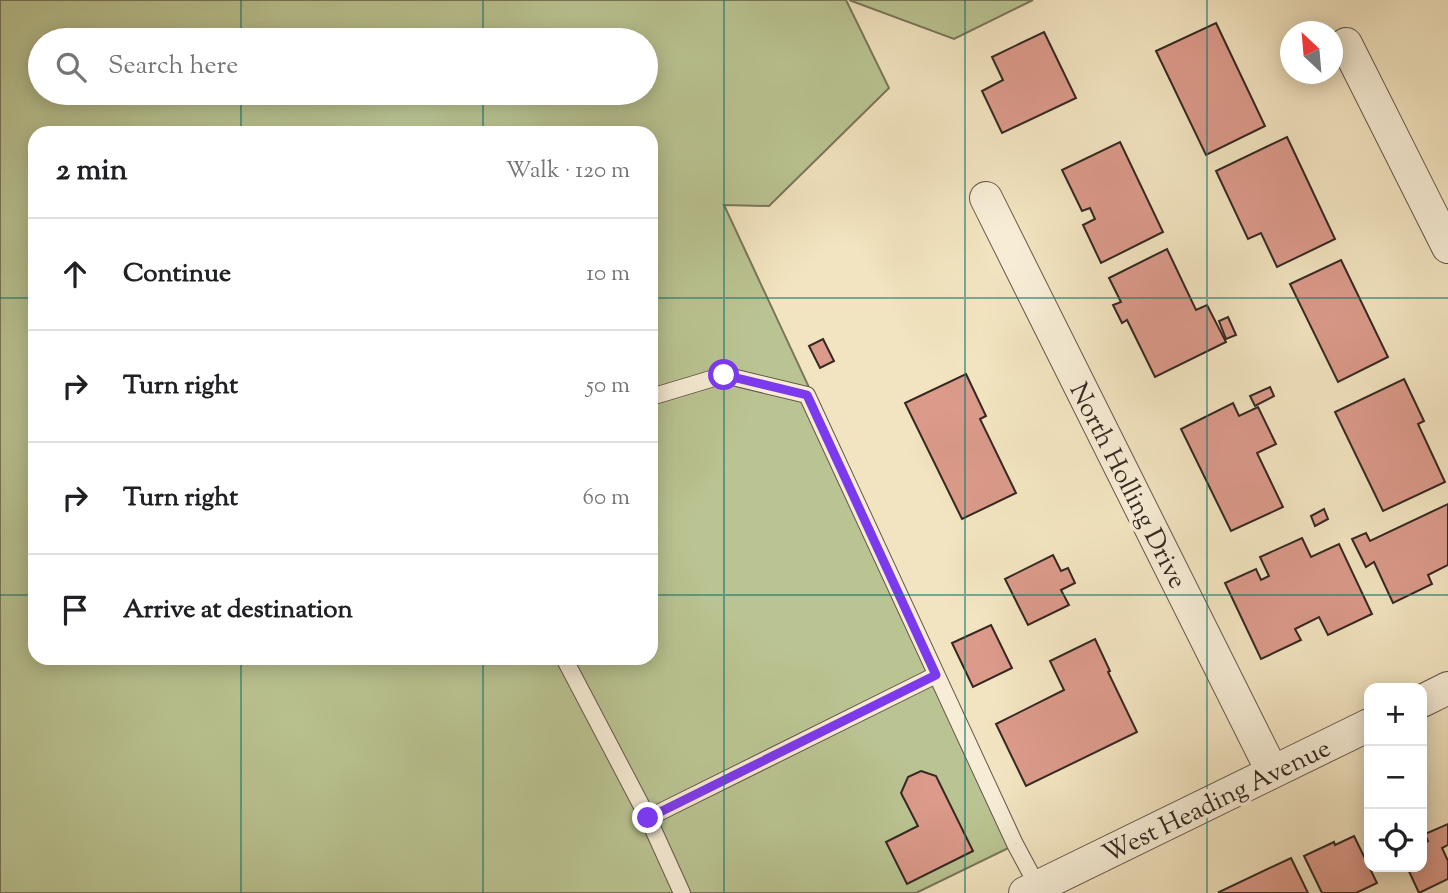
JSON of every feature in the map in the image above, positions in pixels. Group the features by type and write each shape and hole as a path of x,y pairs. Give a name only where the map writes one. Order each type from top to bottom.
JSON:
{"street":[{"path":"1346,44 1448,247"},
{"name":"North Holling Drive","path":"986,198 1272,771"},
{"path":"1427,698 1448,688"},
{"name":"West Heading Avenue","path":"1046,887 1272,771 1364,727"}],"lane":[{"path":"658,395 724,375 807,395 1015,844 1046,887"},
{"path":"568,665 648,818 682,893"},
{"path":"648,818 936,675"}],"green space":[{"path":"0,0 846,0 889,88 769,206 724,205 1021,842 916,893 0,893"},
{"path":"849,0 1033,0 954,39"}],"building":[{"path":"1216,23 1265,126 1206,155 1156,51"},
{"path":"1044,32 1076,98 1002,133 982,91 1003,80 992,57"},
{"path":"1287,137 1335,239 1277,267 1261,233 1248,239 1216,171"},
{"path":"1120,142 1163,232 1101,263 1083,225 1095,219 1090,208 1082,211 1062,170"},
{"path":"1167,249 1196,310 1207,305 1226,342 1155,377 1127,320 1122,323 1113,305 1121,302 1109,278"},
{"path":"1341,260 1388,357 1338,382 1290,284"},
{"path":"1228,317 1236,335 1226,339 1219,321"},
{"path":"823,339 834,361 820,368 809,346"},
{"path":"966,374 986,416 980,419 1016,493 962,519 905,403"},
{"path":"1404,379 1424,421 1418,424 1445,482 1383,511 1335,412"},
{"path":"1270,387 1274,396 1255,406 1250,396"},
{"path":"1233,403 1239,416 1258,407 1276,444 1257,453 1283,507 1231,531 1181,429"},
{"path":"1448,504 1448,565 1428,575 1432,584 1393,603 1374,562 1366,567 1352,539 1366,533 1370,541"},
{"path":"1324,509 1328,519 1315,526 1311,516"},
{"path":"1302,538 1311,557 1339,544 1372,614 1328,635 1319,617 1295,629 1301,640 1261,659 1225,583 1256,569 1261,580 1269,576 1260,557"},
{"path":"1053,555 1061,571 1068,568 1075,583 1061,590 1069,605 1028,625 1005,579"},
{"path":"991,625 1012,668 973,687 952,643"},
{"path":"1095,639 1137,732 1026,786 996,724 1064,690 1050,661"},
{"path":"921,771 936,776 973,851 907,884 886,842 918,826 901,793 908,777"},
{"path":"1448,824 1448,845 1442,848 1448,861 1448,879 1419,893 1409,872 1427,872 1427,833"},
{"path":"1354,836 1364,856 1364,872 1372,872 1377,883 1356,893 1322,893 1304,856 1334,842 1335,845"},
{"path":"1291,858 1308,893 1219,892"}],"route":[{"path":"648,818 936,675 807,395 724,375"}]}
